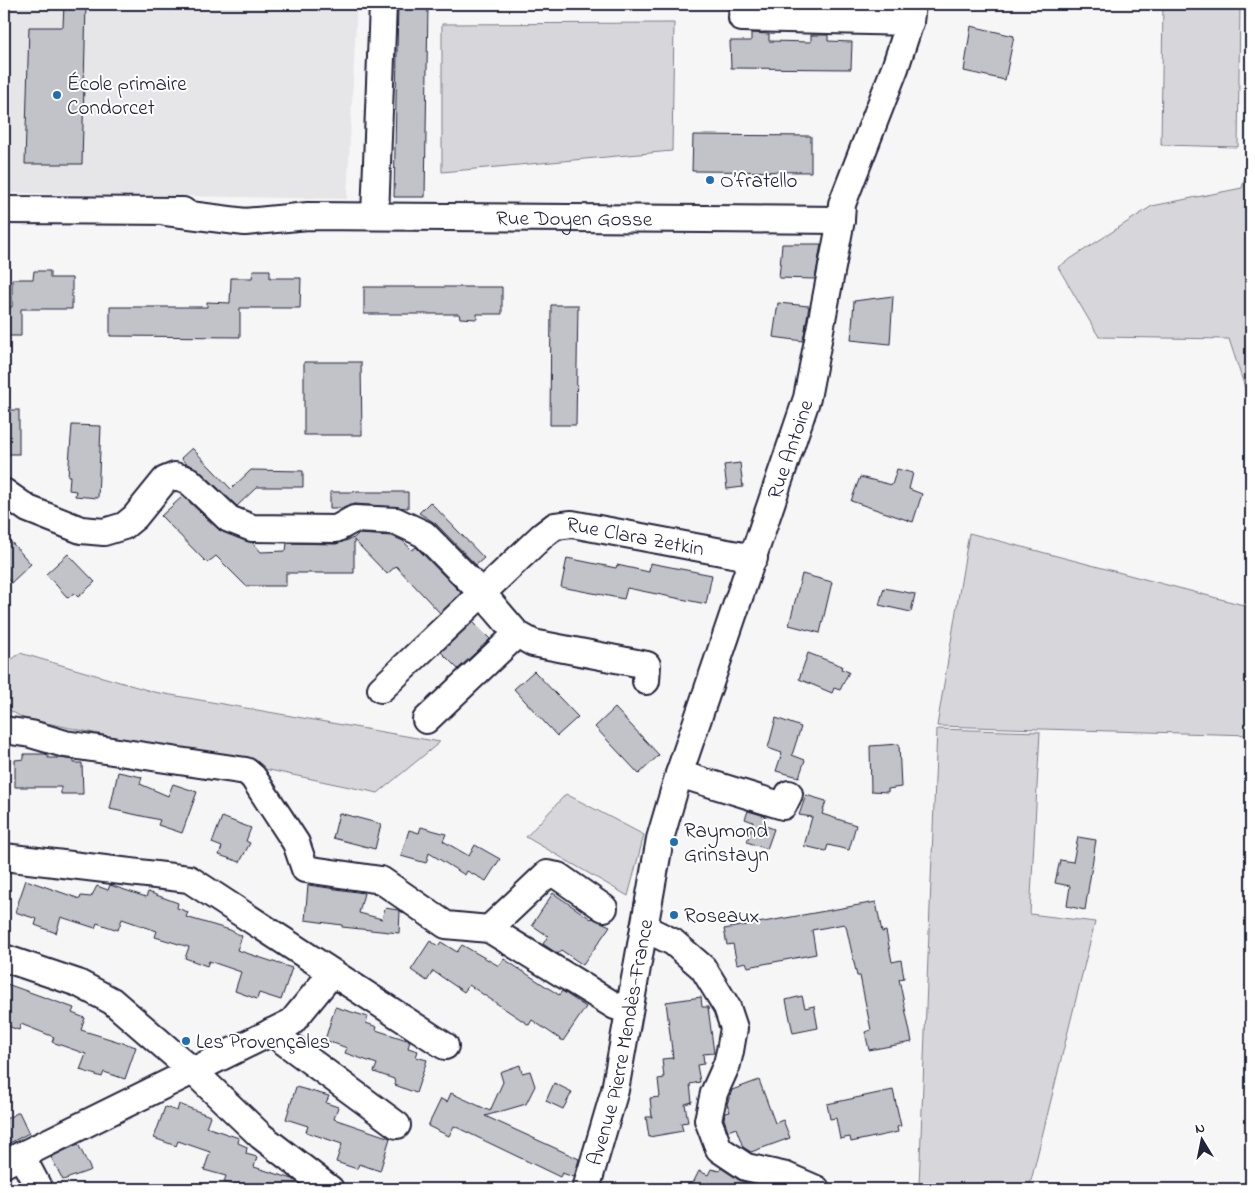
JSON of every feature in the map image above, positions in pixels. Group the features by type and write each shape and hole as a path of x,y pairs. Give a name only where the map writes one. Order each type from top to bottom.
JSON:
{"street":[{"path":"375,216 383,4"},
{"path":"743,4 742,18 911,13"},
{"name":"Rue Antoine","path":"651,893 660,839 679,774 807,398 841,220 842,204 895,68 911,13"},
{"name":"Rue Doyen Gosse","path":"4,210 166,212 246,205 308,216 841,220"},
{"path":"4,492 28,509 81,530 104,532 124,526 135,517 165,480 175,476 188,480 229,519 252,528 336,529 354,519 396,521 424,534 482,593 517,634 533,643 647,665 646,681"},
{"name":"Rue Clara Zetkin","path":"381,689 542,536 555,526 572,524 754,558"},
{"path":"426,720 517,634"},
{"path":"4,730 31,734 65,744 246,771 253,777 296,843 305,869 381,880 446,925 489,929 615,1006 629,1010"},
{"path":"679,774 783,806 789,794"},
{"path":"4,857 189,880 446,1046"},
{"path":"489,929 547,874 558,876 604,908"},
{"name":"Avenue Pierre Mendès-France","path":"586,1189 614,1090 651,893"},
{"path":"644,928 673,942 703,968 728,1007 734,1028 730,1051 727,1064 714,1093 708,1120 719,1149 746,1167 786,1176 816,1189"},
{"path":"4,958 78,983 112,1001 194,1071 261,1136 330,1189"},
{"path":"39,1189 13,1160 292,1022 332,973"},
{"path":"272,1032 397,1125"}],"shaded area":[{"path":"4,4 357,4 347,199 7,193 9,124 4,124"},
{"path":"1163,4 1240,4 1238,147 1161,145"},
{"path":"674,23 672,151 442,172 442,24"},
{"path":"1251,155 1251,406 1229,339 1099,337 1058,267 1152,206 1242,188"},
{"path":"969,533 1251,607 1251,735 937,726"},
{"path":"20,653 154,692 440,742 378,793 23,718 4,707 4,666"},
{"path":"937,729 1040,732 1030,914 1095,922 1029,1189 917,1189 919,1186"},
{"path":"566,794 644,835 628,896 526,837"}],"building":[{"path":"64,4 86,4 82,164 25,164 29,27 63,27"},
{"path":"398,4 428,4 425,197 394,197"},
{"path":"971,26 1014,36 1005,80 964,71"},
{"path":"751,33 769,34 769,41 811,42 811,35 828,35 828,41 852,42 851,69 731,68 730,41 751,41"},
{"path":"693,135 811,136 811,172 692,171"},
{"path":"782,244 821,244 815,279 779,278"},
{"path":"253,270 270,270 270,278 301,278 300,308 240,308 240,337 110,336 110,307 207,307 207,302 230,303 231,278 252,278"},
{"path":"34,271 50,271 50,278 72,278 72,309 21,309 21,336 4,336 4,307 12,307 12,279 33,279"},
{"path":"364,287 502,287 502,314 477,314 477,319 460,318 459,314 364,314"},
{"path":"893,296 890,344 851,340 854,301"},
{"path":"778,303 809,306 803,341 773,337"},
{"path":"551,305 578,305 576,425 550,425"},
{"path":"304,362 361,362 362,435 304,435"},
{"path":"4,410 19,410 19,454 4,454"},
{"path":"72,425 101,426 98,498 75,496 76,491 69,490 70,476 68,476"},
{"path":"192,448 231,489 251,470 303,471 303,487 257,487 237,506 198,469 185,463 181,458"},
{"path":"740,463 743,487 727,489 724,465"},
{"path":"897,469 913,473 909,489 922,494 913,522 851,501 860,477 892,485"},
{"path":"354,490 356,492 408,492 408,508 355,504 343,508 330,508 330,492 354,492"},
{"path":"183,496 219,530 253,543 261,552 286,551 287,543 336,544 354,538 358,534 392,536 403,541 412,550 416,547 461,593 440,613 396,566 387,574 354,540 354,573 286,573 286,586 246,586 216,556 207,563 161,516"},
{"path":"430,502 484,558 476,565 435,523 419,513"},
{"path":"4,534 31,564 11,583 4,575"},
{"path":"68,554 95,582 78,597 74,593 68,598 46,574"},
{"path":"567,558 616,568 617,565 649,572 650,563 712,575 706,604 627,588 624,599 561,587"},
{"path":"802,574 832,582 820,633 789,625"},
{"path":"884,588 915,594 911,612 879,605"},
{"path":"473,622 490,639 458,669 441,652"},
{"path":"808,653 842,666 841,669 849,672 840,690 834,688 832,693 799,679"},
{"path":"534,671 578,717 557,736 514,689"},
{"path":"615,708 659,755 639,774 595,727"},
{"path":"776,718 801,727 792,755 805,760 799,777 776,771 782,753 768,748"},
{"path":"899,744 901,787 888,789 888,792 871,791 870,746"},
{"path":"24,754 45,754 48,755 48,758 74,760 74,763 82,763 83,794 61,794 61,787 15,787 15,760 24,759"},
{"path":"118,772 142,777 140,784 168,796 173,784 197,792 182,833 158,825 160,820 110,809"},
{"path":"806,795 826,801 822,814 856,825 849,850 828,845 826,851 804,846 812,817 799,815"},
{"path":"748,811 765,816 763,825 774,829 767,849 747,842 753,822 745,819"},
{"path":"339,813 381,824 375,849 333,838"},
{"path":"222,817 251,828 246,841 250,843 240,862 219,855 222,847 212,843"},
{"path":"421,827 446,834 443,841 469,856 475,845 500,859 486,881 467,871 465,875 429,853 426,863 401,856 409,830 419,833"},
{"path":"1078,837 1096,840 1085,910 1067,906 1070,886 1055,883 1060,860 1073,862"},
{"path":"26,880 80,899 81,896 91,897 97,886 108,890 110,885 146,897 148,892 178,903 177,908 188,912 186,917 230,930 242,936 237,950 292,968 281,1000 259,993 257,999 235,991 241,972 209,961 207,966 185,958 189,947 155,937 157,931 122,919 118,930 97,923 95,928 61,917 56,933 35,925 37,919 15,912"},
{"path":"308,885 364,893 359,913 382,919 385,908 400,911 399,933 342,927 342,925 305,920"},
{"path":"553,893 591,919 610,926 583,965 561,950 558,954 543,944 548,936 532,925"},
{"path":"876,902 882,932 886,931 892,962 901,960 904,978 899,979 912,1042 869,1050 865,1032 871,1030 860,976 857,976 844,924 812,930 816,954 748,967 746,962 737,964 733,944 727,945 724,929"},
{"path":"430,941 438,946 441,942 457,952 462,945 499,966 504,959 559,995 562,991 586,1007 563,1041 532,1020 529,1025 469,985 464,992 433,971 427,981 411,970"},
{"path":"4,983 74,1008 72,1013 85,1018 81,1030 136,1047 125,1079 104,1072 102,1077 80,1070 86,1054 52,1042 54,1037 21,1024 19,1030 4,1025"},
{"path":"802,996 805,1008 814,1006 818,1028 793,1033 786,1000"},
{"path":"701,997 702,1007 708,1007 714,1053 703,1054 704,1064 697,1065 700,1082 690,1084 692,1102 685,1104 688,1122 681,1123 683,1131 649,1137 646,1117 652,1117 650,1098 660,1097 658,1079 664,1078 662,1059 673,1058 666,1002"},
{"path":"335,1007 368,1017 366,1023 377,1027 376,1030 410,1041 408,1048 418,1051 416,1057 427,1060 416,1093 395,1085 394,1079 374,1072 377,1064 345,1053 347,1048 325,1040"},
{"path":"520,1065 522,1073 530,1071 535,1086 526,1104 485,1116 579,1159 574,1177 562,1173 560,1177 454,1126 449,1136 428,1126 441,1099 447,1102 451,1093 490,1111 503,1082 500,1072"},
{"path":"759,1080 775,1123 783,1120 790,1138 751,1152 743,1147 736,1128 728,1131 724,1119 725,1113 730,1112 727,1104 732,1090"},
{"path":"554,1083 572,1092 563,1109 546,1101"},
{"path":"296,1087 329,1096 326,1103 338,1107 334,1119 390,1138 380,1171 359,1164 357,1169 336,1162 342,1144 306,1132 308,1126 286,1119"},
{"path":"893,1090 901,1126 897,1127 898,1132 851,1142 850,1137 840,1139 836,1118 830,1119 827,1104"},
{"path":"179,1104 210,1116 206,1127 239,1138 238,1143 247,1147 246,1154 257,1157 254,1167 293,1179 306,1189 248,1189 224,1182 226,1176 204,1170 210,1152 178,1141 176,1146 154,1138 165,1107 177,1111"},
{"path":"19,1112 29,1133 4,1146 4,1120"},
{"path":"78,1144 91,1170 63,1180 51,1157"},
{"path":"721,1168 742,1182 775,1189 690,1189 699,1171 708,1175 711,1169 719,1171"}],"place":[{"name":"École primaire Condorcet","path":"57,95"},
{"name":"O’fratello","path":"710,180"},
{"name":"Raymond Grinstayn","path":"674,842"},
{"name":"Roseaux","path":"674,915"},
{"name":"Les Provençales","path":"186,1041"}]}
